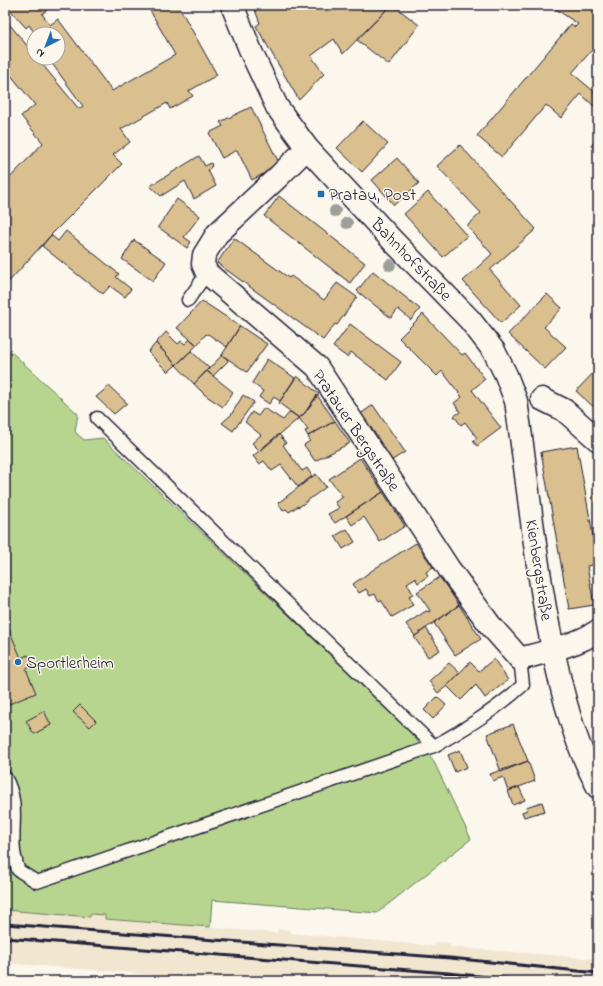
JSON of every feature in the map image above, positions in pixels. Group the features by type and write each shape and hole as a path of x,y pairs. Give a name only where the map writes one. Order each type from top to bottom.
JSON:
{"street":[{"name":"Bahnhofstraße","path":"232,5 252,54 277,107 307,148 393,241 470,320 494,350"},
{"path":"207,273 203,264 204,255 217,234 307,148"},
{"name":"Pratauer Bergstraße","path":"207,273 317,367 448,569 490,625 520,659"},
{"name":"Kienbergstraße","path":"494,350 516,401 542,589 563,696 587,766 598,787"},
{"path":"542,399 564,410 598,440"},
{"path":"520,659 553,649 598,631"}],"lane":[{"path":"188,300 207,273"},
{"path":"97,418 434,746"},
{"path":"5,778 13,798 15,817 14,851 18,870 37,882 434,746 508,699 523,685 520,659"}],"shaded area":[{"path":"5,910 89,917 90,914 105,915 105,919 277,933 277,929 291,930 291,933 434,946 435,942 450,943 450,947 598,959 598,981 229,981 5,963"}],"green space":[{"path":"6,347 78,414 75,432 84,440 103,438 407,728 434,762 471,839 377,913 212,900 210,927 105,919 105,915 90,914 90,917 5,910"}],"building":[{"path":"6,5 53,5 42,14 50,25 58,19 63,26 29,25 26,26 26,28"},
{"path":"147,5 178,5 217,75 189,91 193,96 170,109 167,103 121,129 130,142 113,155 122,164 51,235 5,286 5,183 43,143 21,116 35,105 5,68 5,19 26,44 26,66 44,66 79,109 83,106 54,66 66,66 66,30 112,91 175,55"},
{"path":"253,5 391,5 343,54 334,39 311,56 324,74 299,100 256,26 260,23"},
{"path":"391,5 419,25 389,65 357,40"},
{"path":"556,5 598,5 598,43 572,73 598,95 598,110 581,94 561,118 546,105 502,157 477,136 571,24 575,27 578,24 554,8"},
{"path":"251,107 280,165 252,180 237,150 222,158 209,133 223,126 220,122"},
{"path":"363,121 388,144 362,172 337,148"},
{"path":"598,137 598,152 591,146"},
{"path":"460,145 536,229 490,270 521,305 501,323 463,281 492,254 467,226 481,213 437,166"},
{"path":"199,156 205,166 211,163 212,166 208,170 216,186 194,199 185,181 161,196 150,186"},
{"path":"397,158 419,183 394,205 372,180"},
{"path":"428,192 467,236 443,257 404,214"},
{"path":"279,196 365,263 350,283 264,216"},
{"path":"177,199 200,216 184,237 191,242 187,248 158,227"},
{"path":"66,231 119,274 116,277 131,289 125,297 110,286 103,294 42,246 51,235 58,241"},
{"path":"234,238 289,278 291,276 324,300 337,283 357,297 337,325 335,324 323,340 217,263"},
{"path":"134,240 166,262 153,281 122,259"},
{"path":"373,271 420,309 411,320 398,309 391,318 357,291"},
{"path":"547,294 562,308 544,327 566,347 545,369 508,334"},
{"path":"202,301 240,326 227,347 208,334 205,335 197,345 177,328"},
{"path":"423,314 462,355 465,353 485,379 472,390 501,428 477,446 473,441 477,438 465,422 461,425 454,416 460,412 454,403 462,397 442,371 437,376 399,338"},
{"path":"350,324 401,362 388,380 351,352 347,357 333,347"},
{"path":"240,326 267,344 247,372 222,355"},
{"path":"166,332 178,344 181,341 185,344 190,339 197,345 176,365 156,343"},
{"path":"156,343 176,365 168,372 148,352"},
{"path":"191,351 209,368 194,384 176,365"},
{"path":"222,355 228,361 213,376 207,371"},
{"path":"267,359 295,378 280,401 274,397 269,404 259,397 263,391 252,383"},
{"path":"596,370 598,372 598,411 576,391"},
{"path":"207,371 233,392 223,407 205,395 194,384"},
{"path":"297,376 319,394 304,414 299,418 279,403"},
{"path":"109,386 127,403 114,414 96,397"},
{"path":"243,395 254,402 233,431 222,423 231,415"},
{"path":"317,395 335,421 308,436 305,431 308,430 299,418 304,414"},
{"path":"373,405 405,452 391,461 359,415"},
{"path":"264,408 283,420 290,412 299,418 260,451 252,443 261,435 245,422 252,412 258,416"},
{"path":"335,421 350,443 315,461 304,445 310,441 308,436"},
{"path":"279,434 286,443 283,445 302,471 307,468 312,476 298,487 281,465 272,471 264,461 259,464 253,456"},
{"path":"577,446 598,564 587,566 594,605 569,609 541,452"},
{"path":"360,458 383,492 335,523 328,514 339,508 335,502 343,497 329,479"},
{"path":"316,474 326,487 299,507 298,506 289,512 286,509 283,511 278,503"},
{"path":"598,490 598,504 591,498"},
{"path":"383,492 405,526 380,542 364,517 352,525 346,516"},
{"path":"347,529 355,542 343,549 335,536"},
{"path":"416,543 433,567 426,572 428,576 418,583 415,578 407,583 413,594 409,596 413,605 392,617 381,600 379,601 375,594 370,596 366,589 359,593 353,584"},
{"path":"440,577 459,605 415,636 406,624 426,611 431,612 417,592"},
{"path":"459,605 481,639 455,655 434,623"},
{"name":"Sportlerheim","path":"5,620 21,658 28,655 33,666 26,669 36,693 9,704 5,693"},
{"path":"426,628 440,650 428,657 414,637"},
{"path":"494,659 508,680 485,698 476,685 461,700 447,686 470,662 479,671"},
{"path":"449,663 460,673 438,693 429,681"},
{"path":"437,697 446,705 433,719 424,710"},
{"path":"80,705 96,721 90,727 73,712"},
{"path":"44,711 51,725 34,734 26,721"},
{"path":"513,724 528,761 501,772 487,734"},
{"path":"460,750 467,767 455,772 448,755"},
{"path":"528,761 535,781 508,791 503,777 493,781 490,774"},
{"path":"519,787 525,800 513,805 508,791"},
{"path":"542,802 545,811 524,817 522,812 527,810 526,807"}],"railway":[{"path":"5,924 450,958 598,973"},
{"path":"5,938 448,973 529,981"}],"place":[{"name":"Pratau, Post","path":"321,194"},
{"name":"Sportlerheim","path":"18,662"}]}
